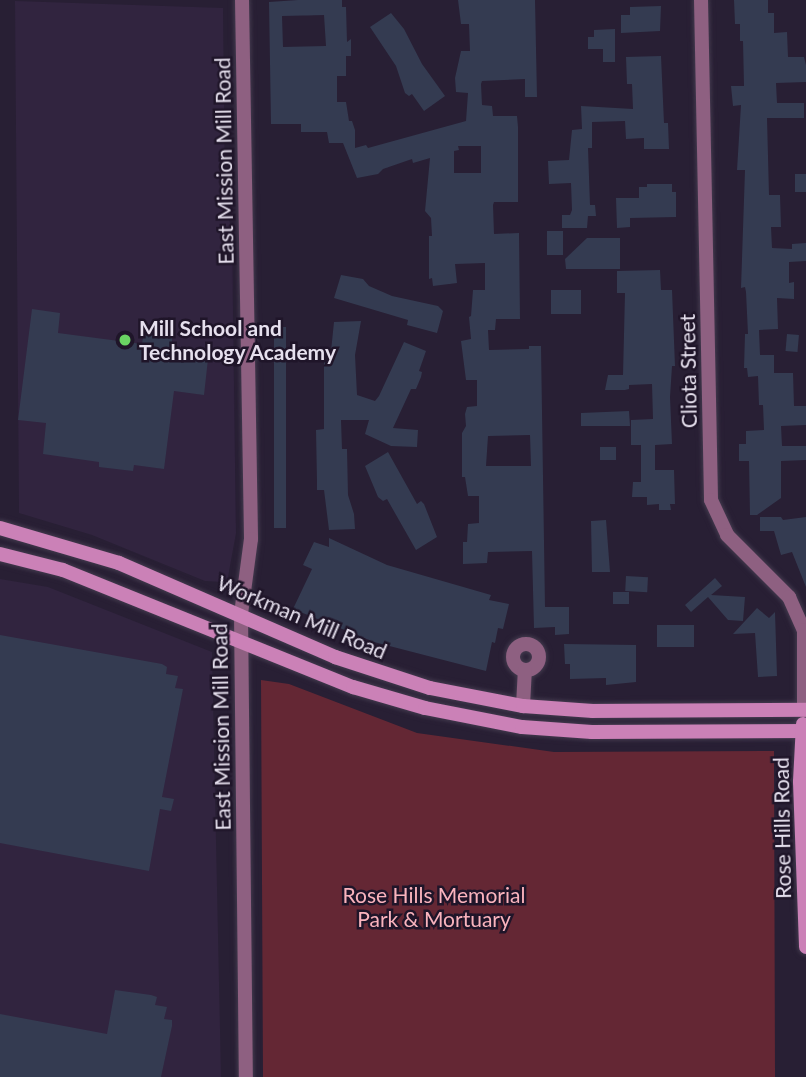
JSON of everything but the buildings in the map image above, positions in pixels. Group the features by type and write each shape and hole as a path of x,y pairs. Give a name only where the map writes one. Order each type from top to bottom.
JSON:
{"main road":[{"name":"Workman Mill Road","path":"0,529 119,563 359,667 430,688 523,706 644,711 805,710"},
{"name":"Workman Mill Road","path":"0,554 63,570 241,639 353,687 425,708 522,727 659,733 804,731"},
{"name":"Rose Hills Road","path":"805,710 806,947"},
{"path":"522,727 537,723 625,725 638,721 644,711"}],"street":[{"name":"East Mission Mill Road","path":"242,0 251,539 242,589 241,614 246,1077"},
{"name":"Cliota Street","path":"701,0 711,499 727,535 789,597 804,629 805,710"},
{"path":"523,706 525,676"}],"shaded area":[{"name":"Mill School and Technology Academy","path":"15,1 223,8 225,203 232,232 236,533 228,577 223,582 205,581 92,535 19,513"},
{"path":"0,579 48,587 212,652 221,1077 0,1077"}],"green space":[{"name":"Rose Hills Memorial Park & Mortuary","path":"261,680 289,684 417,733 554,752 774,751 775,1077 263,1077"}],"place":[{"name":"Mill School and Technology Academy","path":"125,340"}]}
